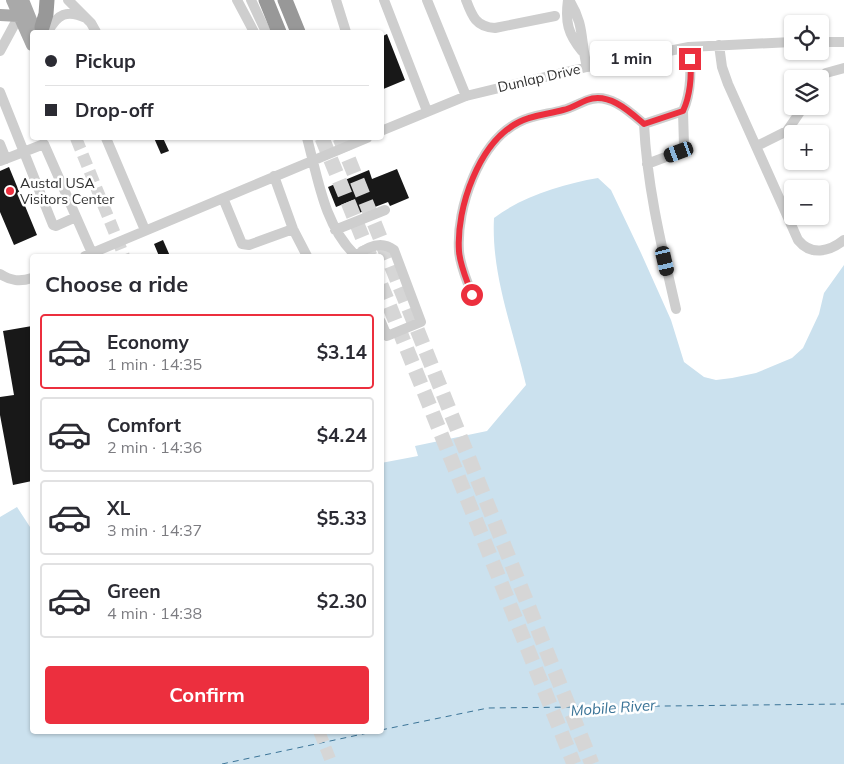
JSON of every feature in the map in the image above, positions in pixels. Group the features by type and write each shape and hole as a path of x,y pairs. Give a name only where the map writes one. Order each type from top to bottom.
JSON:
{"highway":[{"path":"43,30 47,0"},
{"path":"266,0 278,30"},
{"path":"285,0 297,30"}],"main road":[{"path":"12,0 30,40"},
{"path":"23,0 42,30"},
{"path":"39,0 43,30"},
{"path":"0,15 20,16"}],"street":[{"path":"68,0 86,18 95,30"},
{"path":"237,0 253,30"},
{"path":"251,0 265,30"},
{"path":"336,0 345,30"},
{"path":"384,0 427,111"},
{"path":"427,0 466,96"},
{"path":"466,0 473,18 484,28 494,28 555,16"},
{"path":"569,0 566,18 570,36 582,51 587,67"},
{"path":"44,30 62,14 73,13 86,18"},
{"path":"0,51 20,16"},
{"name":"Dunlap Drive","path":"384,130 466,96 587,67 689,47 784,42"},
{"path":"829,42 844,42"},
{"path":"719,45 722,67 798,240 804,248 818,252 830,249 844,240"},
{"path":"647,164 679,152 684,146 683,111 686,104 691,71 689,47"},
{"path":"829,72 844,68"},
{"path":"0,92 52,225 56,226 76,217"},
{"path":"472,295 461,265 459,251 462,217 478,165 498,136 519,121 564,110 589,99 598,98 606,99 624,107 644,124 647,164 658,230 676,309"},
{"path":"644,124 683,111"},
{"path":"757,146 787,131 798,115"},
{"path":"107,140 145,230"},
{"path":"308,140 319,188 336,230 345,246 353,254"},
{"path":"90,254 362,140"},
{"path":"0,144 3,160 44,144 76,217 88,254"},
{"path":"274,176 293,229 306,254"},
{"path":"223,198 242,244 249,245 293,229"},
{"path":"336,230 385,210"},
{"path":"359,254 379,244 387,245 394,250 421,322 387,336 384,329"},
{"path":"0,274 10,280 20,281 30,278"}],"water":[{"name":"Mobile River","path":"598,178 611,190 671,320 684,362 704,377 716,380 756,373 792,358 803,348 819,314 824,293 844,265 844,764 0,764 0,517 17,507 30,527 30,734 384,734 384,462 418,456 415,446 487,431 526,385 499,281 494,239 494,218 530,197"}],"building":[{"path":"387,34 405,80 384,89 384,36"},
{"path":"155,140 164,140 169,151 161,154"},
{"name":"Austal USA Visitors Center","path":"9,167 37,235 14,245 0,212 0,171"},
{"path":"397,169 409,198 390,206 388,202 359,213 353,200 336,207 328,187 369,170 372,179"},
{"path":"163,240 169,254 158,254 154,244"},
{"path":"30,326 30,481 13,485 0,415 0,397 14,395 3,331"}],"ferry route":[{"path":"384,729 488,708 844,704"},
{"path":"222,764 363,734"}],"tunnel":[{"path":"77,140 123,254"},
{"path":"323,140 369,254"},
{"path":"341,140 592,764"},
{"path":"384,292 574,764"},
{"path":"320,734 332,764"}],"place":[{"name":"Austal USA Visitors Center","path":"10,191"}],"route":[{"path":"472,295 461,265 459,251 462,217 478,165 498,136 519,121 564,110 589,99 606,99 624,107 644,124 683,111 686,104 691,71 690,59"}]}
